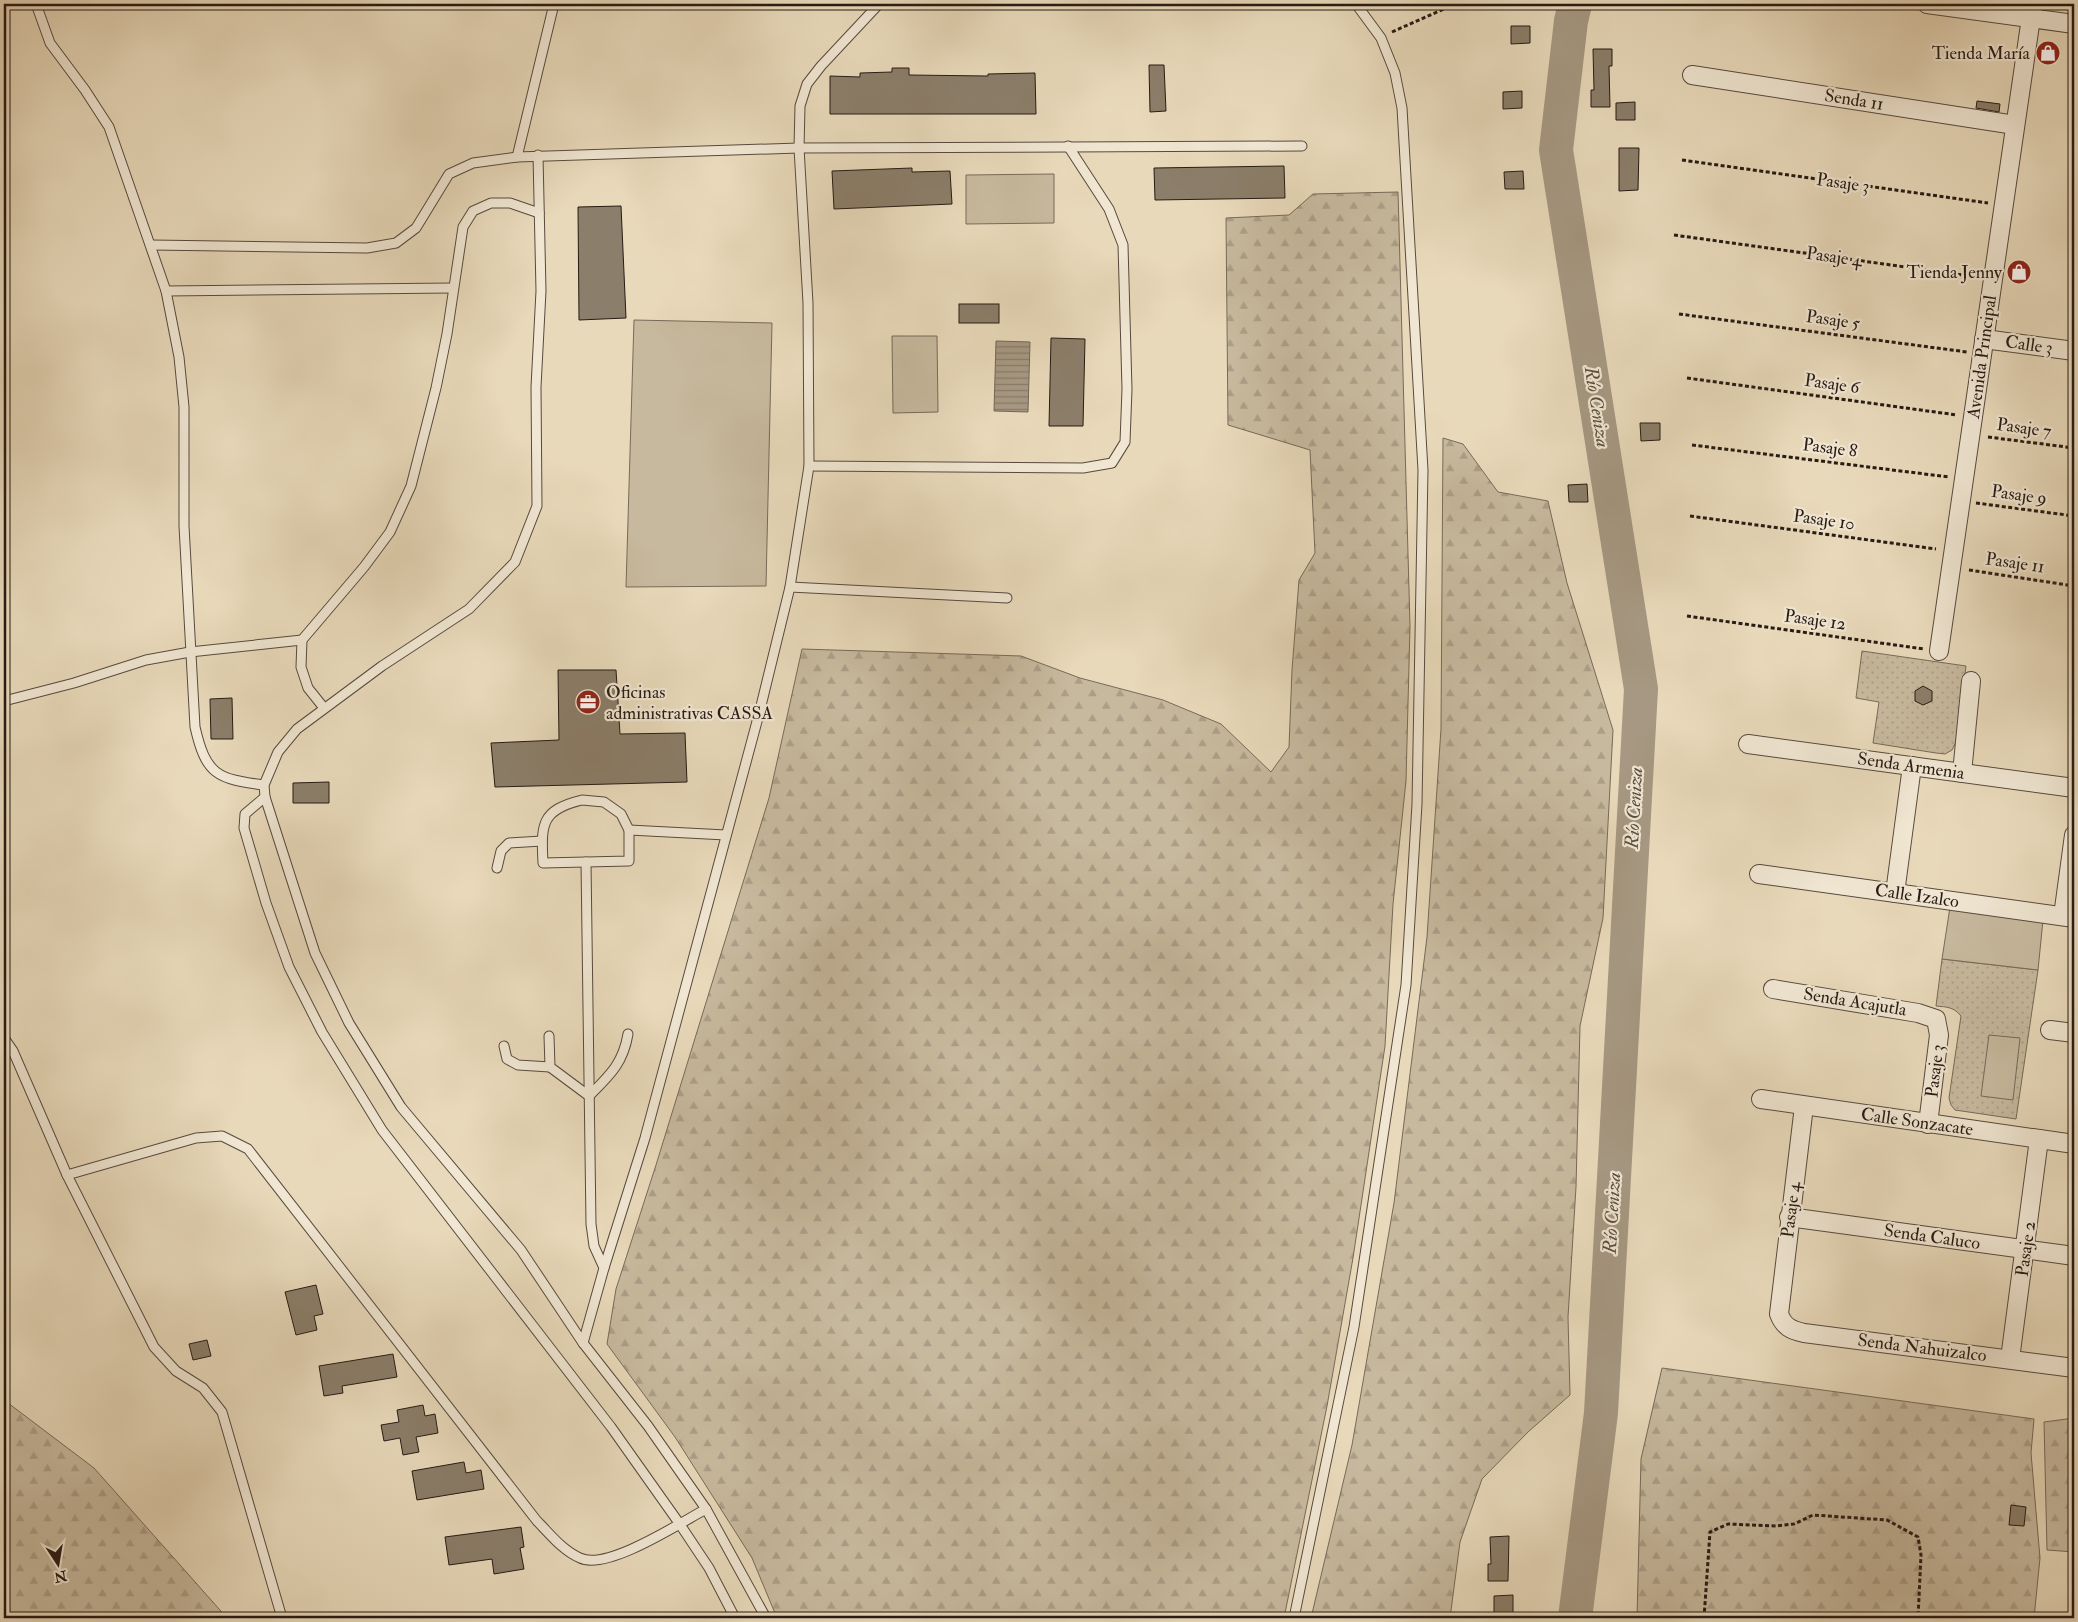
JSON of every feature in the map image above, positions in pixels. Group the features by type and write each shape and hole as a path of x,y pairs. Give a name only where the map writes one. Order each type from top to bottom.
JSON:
{"street":[{"path":"1926,4 2032,11 2074,24"},
{"name":"Avenida Principal","path":"1939,651 2032,11"},
{"name":"Senda 11","path":"1692,75 2015,125"},
{"name":"Calle 3","path":"1983,346 2074,351"},
{"path":"1962,773 1971,680"},
{"name":"Senda Armenia","path":"1748,744 2074,788"},
{"path":"1895,893 1912,766"},
{"path":"2069,917 2074,835"},
{"name":"Calle Izalco","path":"1760,874 2069,917"},
{"name":"Senda Acajutla","path":"1773,989 1918,1012 1936,1018"},
{"name":"Pasaje 3","path":"1928,1124 1939,1034 1936,1018"},
{"path":"2050,1030 2074,1033"},
{"name":"Calle Sonzacate","path":"1761,1099 2074,1144"},
{"name":"Pasaje 4","path":"1779,1314 1789,1217 1804,1106"},
{"name":"Pasaje 2","path":"2010,1359 2026,1250 2039,1139"},
{"name":"Senda Caluco","path":"1789,1217 2074,1256"},
{"name":"Senda Nahuizalco","path":"1779,1314 1787,1327 1804,1333 2074,1368"}],"lane":[{"path":"36,4 50,43 85,90 109,127 166,291 179,357 184,407 184,526 190,652 195,727 201,750 212,770 231,780 264,785"},
{"path":"517,157 554,4"},
{"path":"583,1343 604,1268 645,1138 790,587 809,466 808,303 799,148 800,106 807,84 821,66 879,4"},
{"path":"1294,1618 1354,1326 1403,1004 1406,984 1417,804 1423,470 1402,108 1395,73 1381,38 1356,4"},
{"path":"809,466 1083,468 1112,463 1125,442 1127,388 1123,245 1109,209 1068,146"},
{"path":"151,245 367,248 396,243 416,228 449,174 473,163 538,155 799,148 1302,146"},
{"path":"538,155 541,291 536,387 537,506 515,562 469,609 382,666 297,729 278,752 264,785 265,797 315,952 349,1023 401,1108 520,1250 583,1343 648,1426 706,1509 766,1618"},
{"path":"324,708 308,688 301,667 302,640 364,568 390,532 411,486 436,388 462,227 473,211 490,203 510,204 539,213"},
{"path":"166,291 453,288"},
{"path":"790,587 1007,598"},
{"path":"4,701 74,683 146,660 190,652 302,640"},
{"path":"265,797 245,814 244,828 266,902 289,967 322,1032 382,1130 612,1427 680,1523 709,1568 735,1618"},
{"path":"582,800 604,802 621,814 629,830 629,860 543,863 542,841 547,817 562,805 582,800"},
{"path":"629,830 726,836"},
{"path":"497,868 500,851 509,843 542,841"},
{"path":"586,862 591,1224 594,1246 604,1268"},
{"path":"589,1096 614,1071 625,1052 628,1034"},
{"path":"549,1036 550,1067"},
{"path":"4,1038 14,1052 67,1174 154,1347 176,1371 203,1388 222,1412 282,1618"},
{"path":"504,1046 507,1060 518,1065 550,1067 589,1096"},
{"path":"67,1174 196,1138 222,1136 248,1149 537,1520 565,1549 582,1559 593,1561 608,1559 636,1548 706,1509"}],"path":[{"path":"1381,38 1455,4"},
{"name":"Pasaje 3","path":"1682,160 2004,205"},
{"name":"Pasaje 4","path":"1674,235 1993,279"},
{"name":"Pasaje 5","path":"1679,314 1983,346"},
{"name":"Pasaje 6","path":"1687,378 1972,426"},
{"name":"Pasaje 7","path":"1972,426 2074,448"},
{"name":"Pasaje 8","path":"1692,445 1964,479"},
{"name":"Pasaje 9","path":"1961,501 2074,516"},
{"name":"Pasaje 10","path":"1690,516 1952,559"},
{"name":"Pasaje 11","path":"1952,559 2074,586"},
{"name":"Pasaje 12","path":"1687,616 1939,651"},
{"path":"1704,1618 1710,1532 1728,1524 1794,1524 1813,1515 1887,1520 1918,1538 1922,1555 1918,1618"}],"green space":[{"path":"1054,174 1054,223 966,224 966,175"},
{"path":"1398,192 1410,626 1406,781 1393,904 1385,1046 1353,1258 1327,1406 1284,1618 777,1618 752,1558 675,1437 607,1344 616,1289 769,798 802,649 1021,656 1080,678 1163,700 1221,724 1271,772 1289,747 1292,670 1299,580 1315,553 1310,450 1228,425 1226,218 1289,215 1313,194"},
{"path":"634,320 772,323 766,586 626,587"},
{"path":"892,336 937,336 938,412 893,413"},
{"path":"1443,438 1463,444 1498,492 1548,501 1567,583 1613,730 1603,918 1580,1026 1576,1187 1568,1317 1570,1395 1528,1432 1482,1479 1460,1542 1450,1618 1311,1618 1352,1445 1394,1203 1427,937 1441,729"},
{"path":"1862,651 1966,666 1956,742 1952,750 1945,754 1873,743 1879,702 1856,698"},
{"path":"1950,907 2043,920 2038,970 1942,959"},
{"path":"1942,959 2038,970 2016,1119 1955,1110 1951,1105 1949,1098 1961,1016 1953,1009 1936,1006"},
{"path":"1989,1035 2020,1038 2013,1100 1981,1096"},
{"path":"1662,1368 2034,1419 2031,1453 2040,1558 2034,1618 1637,1618 1641,1459"},
{"path":"4,1400 94,1468 227,1618 4,1618"},
{"path":"2074,1418 2074,1552 2047,1550 2044,1422"}],"shaded area":[{"path":"996,341 1030,342 1028,412 994,411"}],"building":[{"path":"1511,26 1530,26 1530,43 1511,44"},
{"path":"1593,49 1612,49 1612,66 1609,66 1610,107 1591,107 1591,90 1594,90"},
{"path":"1149,65 1164,65 1166,111 1150,112"},
{"path":"892,68 909,68 909,75 988,76 988,74 1035,73 1036,114 830,114 830,76 860,77 860,73 892,72"},
{"path":"1522,91 1522,108 1503,109 1503,92"},
{"path":"1977,101 2000,104 1999,112 1976,108"},
{"path":"1635,102 1635,120 1616,120 1616,103"},
{"path":"1619,148 1639,148 1638,190 1619,191"},
{"path":"1284,166 1285,198 1155,200 1154,168"},
{"path":"912,168 912,172 950,171 952,204 834,209 832,171"},
{"path":"1523,171 1524,189 1505,189 1504,172"},
{"path":"621,206 626,318 579,320 578,207"},
{"path":"959,304 999,304 999,323 959,323"},
{"path":"1051,338 1085,339 1083,426 1049,426"},
{"path":"1640,423 1660,423 1660,440 1641,441"},
{"path":"1587,484 1588,502 1569,502 1568,485"},
{"name":"Oficinas administrativas CASSA","path":"558,670 616,670 620,734 685,733 687,782 495,787 491,743 559,740"},
{"path":"1923,686 1932,691 1932,701 1923,705 1915,701 1915,691"},
{"path":"232,698 233,739 211,739 210,699"},
{"path":"329,782 329,803 293,803 293,783"},
{"path":"316,1285 323,1314 314,1316 317,1330 296,1335 285,1292"},
{"path":"207,1340 211,1356 193,1360 189,1344"},
{"path":"393,1354 397,1377 342,1386 343,1393 324,1396 319,1366"},
{"path":"423,1405 425,1416 435,1414 438,1433 416,1437 419,1452 403,1455 400,1438 384,1441 381,1425 399,1422 397,1410"},
{"path":"464,1462 466,1473 481,1470 484,1489 417,1500 412,1471"},
{"path":"2011,1505 2026,1507 2024,1526 2009,1525"},
{"path":"521,1527 524,1547 520,1548 524,1569 494,1574 492,1559 449,1565 445,1537"},
{"path":"1509,1536 1508,1581 1488,1581 1488,1564 1491,1564 1490,1537"},
{"path":"1513,1595 1513,1613 1494,1613 1494,1596"}],"waterway":[{"name":"Río Ceniza","path":"1575,4 1571,21 1556,150 1641,689 1601,1413 1575,1618"}],"place":[{"name":"Tienda María","path":"2048,53"},
{"name":"Tienda Jenny","path":"2019,272"},
{"name":"Oficinas administrativas CASSA","path":"588,702"}]}
